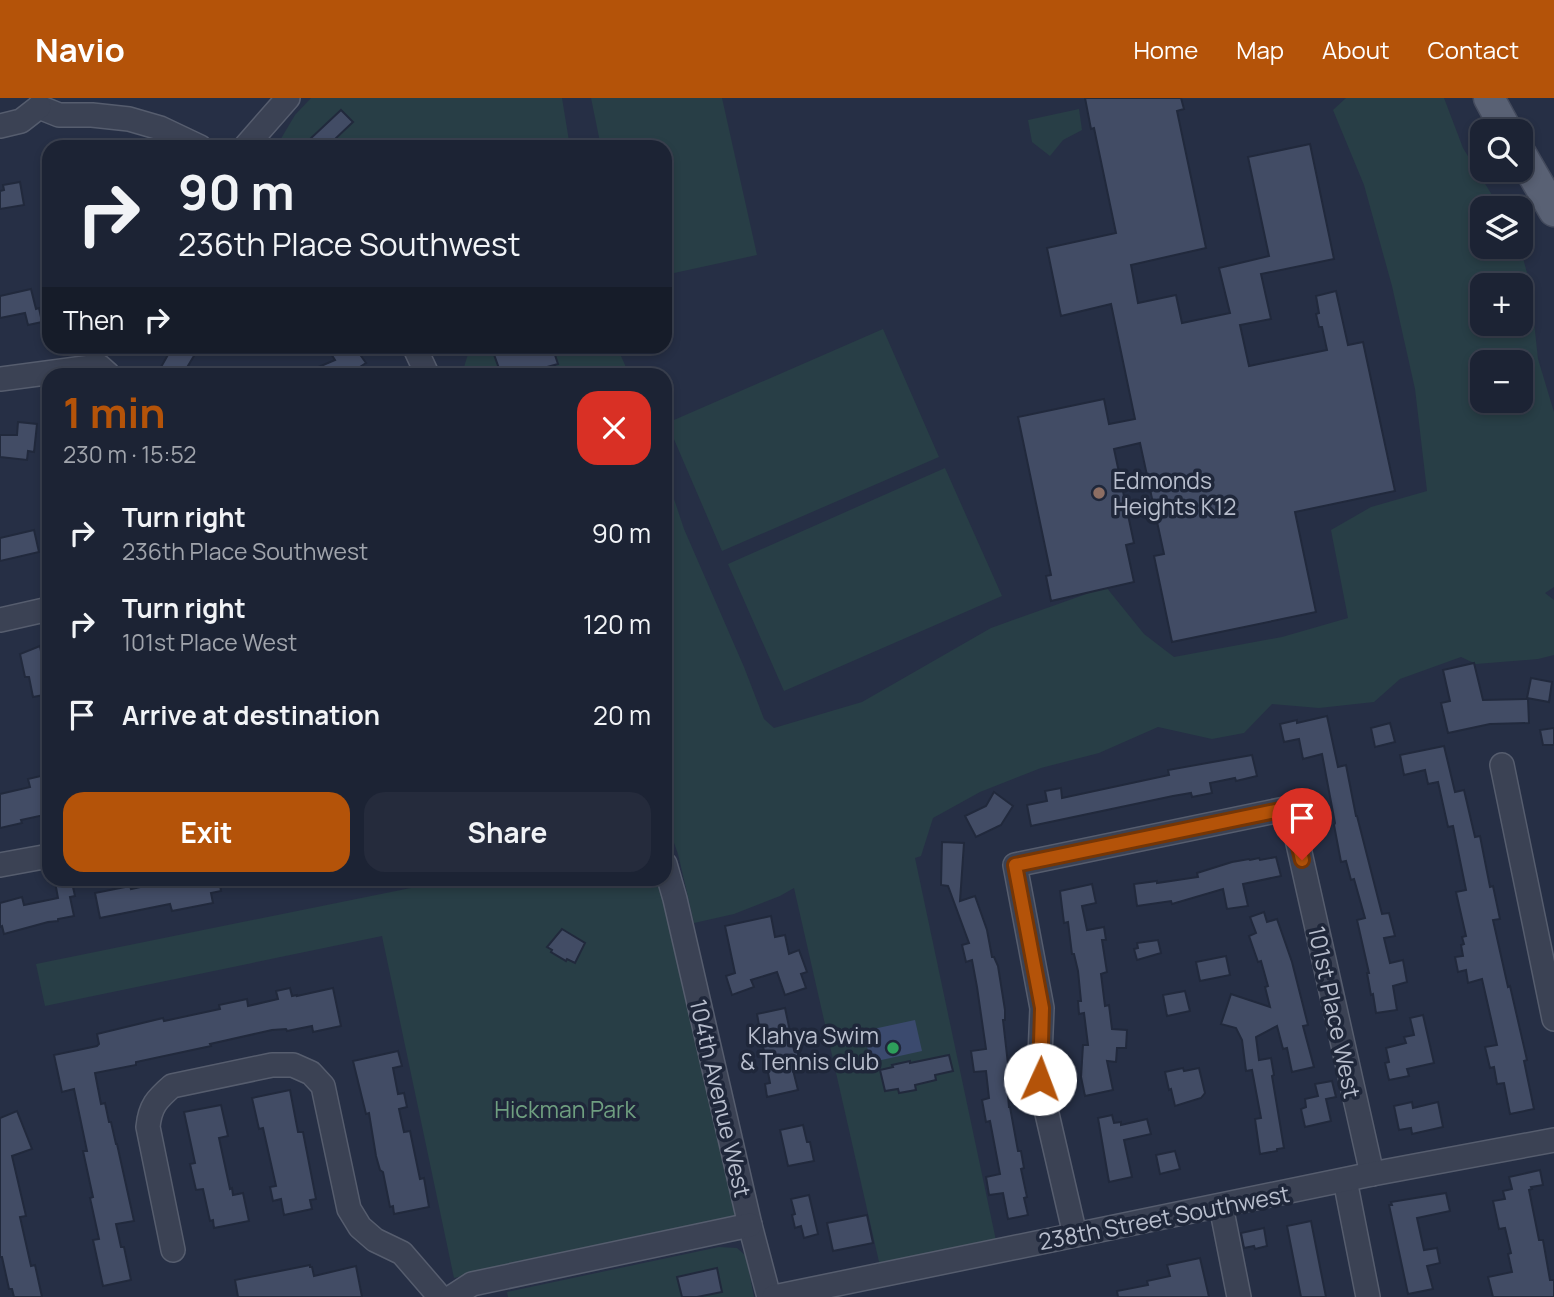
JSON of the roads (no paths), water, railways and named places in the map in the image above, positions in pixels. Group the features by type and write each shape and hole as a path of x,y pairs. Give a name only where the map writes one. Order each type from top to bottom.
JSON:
{"main road":[{"path":"1489,98 1500,119"},
{"path":"1536,169 1554,212"}],"street":[{"path":"251,140 288,98"},
{"path":"0,125 21,121 35,103 59,115 129,118 185,140"},
{"path":"69,368 106,362"},
{"path":"0,379 42,372"},
{"path":"0,620 42,611"},
{"path":"1502,765 1554,1019"},
{"name":"101st Place West","path":"1075,1235 1040,1079 1042,1008 1015,865 1290,808 1371,1174"},
{"path":"0,865 42,857"},
{"name":"104th Avenue West","path":"671,886 769,1297"},
{"path":"173,1250 148,1127 149,1111 172,1086 272,1065 293,1065 311,1073 323,1086 349,1209 360,1227 375,1240 402,1254 440,1297"},
{"name":"238th Street Southwest","path":"774,1297 1371,1174 1554,1140"},
{"path":"1345,1180 1368,1297"},
{"path":"1221,1206 1240,1297"},
{"path":"452,1297 472,1284 750,1225"}],"water":[{"path":"915,1020 922,1051 877,1061 877,1064 871,1066 864,1031"}],"place":[{"name":"Edmonds Heights K12","path":"1099,493"},
{"name":"Klahya Swim & Tennis club","path":"893,1048"}],"park label":[{"name":"Hickman Park","path":"565,1109"}]}
